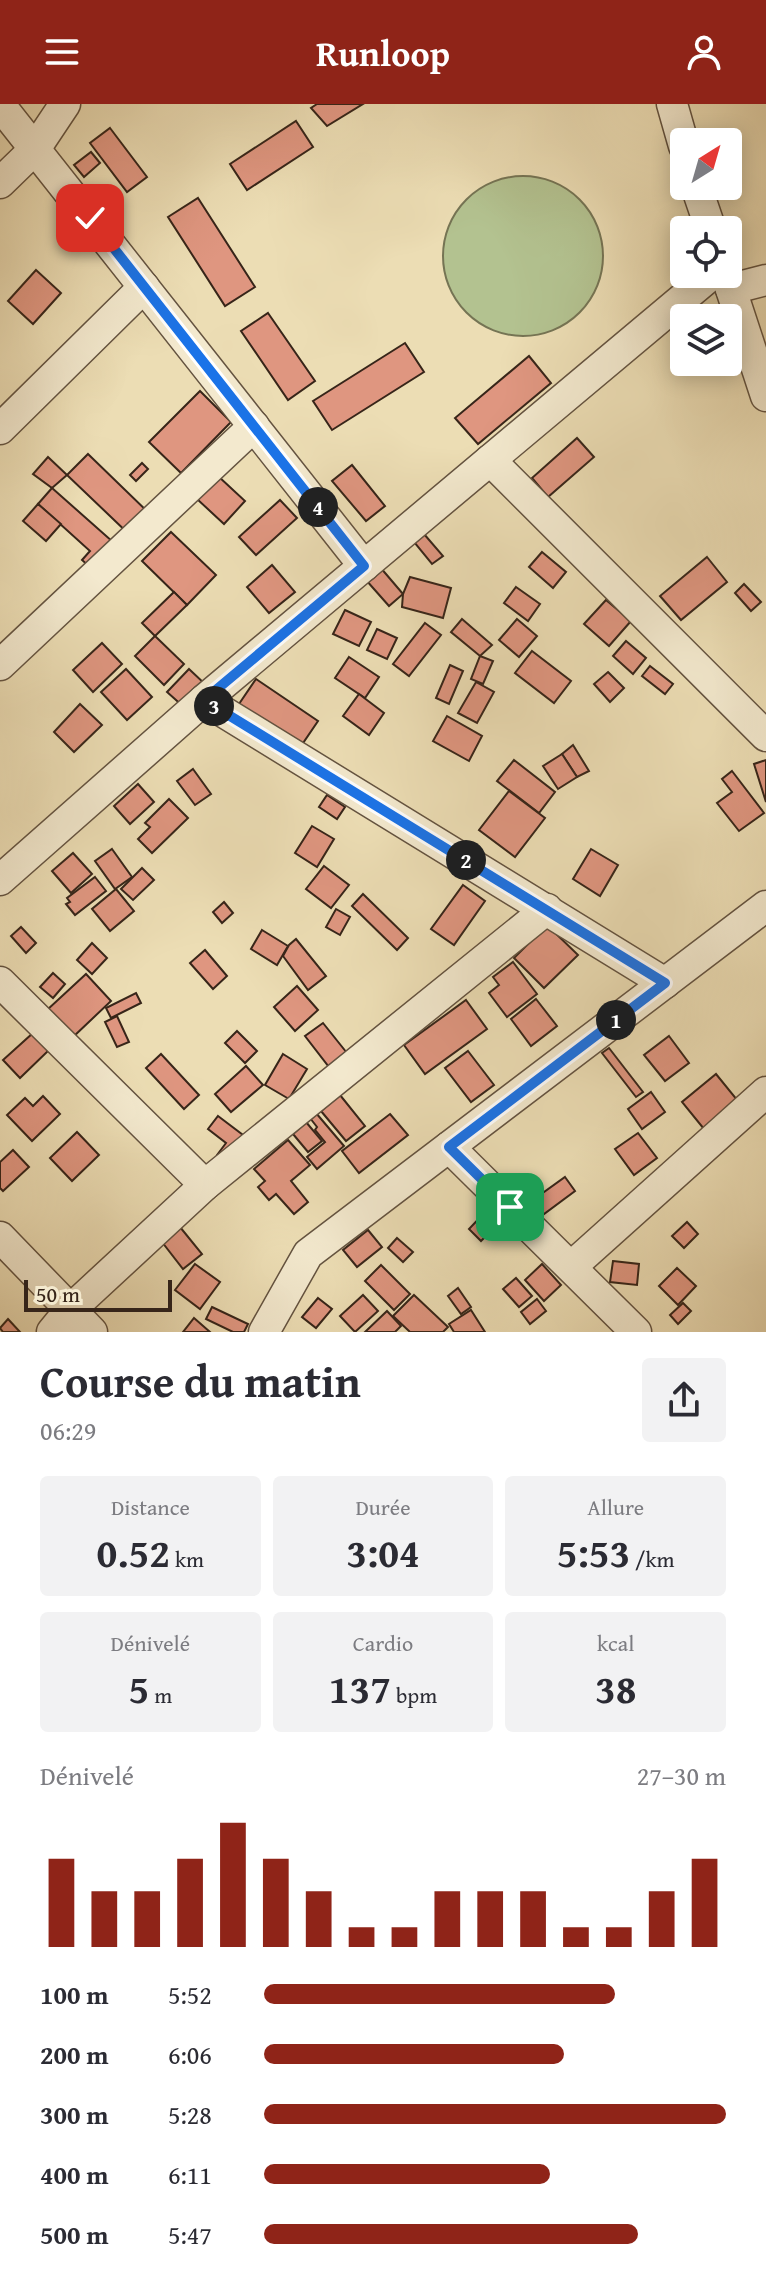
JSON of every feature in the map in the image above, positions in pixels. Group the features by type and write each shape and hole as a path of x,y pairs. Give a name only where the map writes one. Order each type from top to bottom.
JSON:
{"street":[{"path":"0,183 35,149 65,104"},
{"path":"672,104 679,128"},
{"path":"0,105 364,566"},
{"path":"742,279 766,280"},
{"path":"0,429 144,287"},
{"path":"0,880 204,700 490,460 711,288"},
{"path":"726,288 766,396"},
{"path":"0,665 254,426"},
{"path":"490,460 766,736"},
{"path":"204,700 665,983"},
{"path":"264,1332 308,1254 766,906"},
{"path":"61,1321 205,1185 547,909"},
{"path":"0,982 205,1185"},
{"path":"571,1267 766,1092"},
{"path":"449,1147 636,1332"},
{"path":"0,1237 61,1321 92,1332"}],"green space":[{"path":"523,176 554,182 580,199 597,225 603,256 597,287 580,313 554,330 523,336 492,330 466,313 449,287 443,256 449,225 466,199 492,182"}],"building":[{"path":"317,104 363,104 327,126 311,108"},
{"path":"296,121 313,147 247,190 230,164"},
{"path":"110,128 147,177 127,192 90,143"},
{"path":"91,152 100,163 84,177 74,165"},
{"path":"113,189 121,200 106,211 98,200"},
{"path":"198,198 255,287 225,306 168,217"},
{"path":"36,270 61,293 33,324 8,301"},
{"path":"268,313 315,381 288,400 241,331"},
{"path":"405,343 424,372 332,430 313,401"},
{"path":"529,356 551,383 478,444 455,418"},
{"path":"200,391 231,422 181,473 149,442"},
{"path":"577,438 594,457 548,497 532,478"},
{"path":"88,454 153,517 133,538 67,475"},
{"path":"48,457 67,475 52,488 33,474"},
{"path":"142,463 148,469 136,481 130,475"},
{"path":"352,465 385,506 366,521 332,481"},
{"path":"218,476 245,501 224,524 197,499"},
{"path":"52,488 113,542 90,567 82,560 90,551 38,504"},
{"path":"280,500 297,518 256,555 239,537"},
{"path":"38,504 61,524 46,541 23,521"},
{"path":"171,532 216,575 187,605 142,561"},
{"path":"424,534 443,556 432,564 414,542"},
{"path":"542,552 566,572 553,588 529,567"},
{"path":"707,557 727,582 681,620 660,596"},
{"path":"272,565 295,592 269,613 247,587"},
{"path":"380,567 403,594 389,606 366,580"},
{"path":"410,577 451,588 443,618 402,607"},
{"path":"744,584 761,602 751,611 735,593"},
{"path":"516,587 540,604 528,621 504,603"},
{"path":"174,592 187,605 155,636 142,623"},
{"path":"606,600 631,621 609,646 584,624"},
{"path":"345,610 371,622 359,646 333,634"},
{"path":"462,619 492,645 480,656 451,632"},
{"path":"517,619 537,636 519,657 499,640"},
{"path":"425,623 441,635 409,676 393,664"},
{"path":"377,629 397,638 387,659 367,650"},
{"path":"155,636 184,664 164,685 135,656"},
{"path":"626,641 646,658 633,674 613,656"},
{"path":"102,643 122,664 93,692 73,670"},
{"path":"532,651 571,681 554,703 515,673"},
{"path":"480,656 493,661 483,684 471,679"},
{"path":"349,657 379,677 365,698 335,678"},
{"path":"450,665 463,671 449,704 436,698"},
{"path":"650,666 673,684 665,694 642,676"},
{"path":"126,669 152,697 127,720 101,692"},
{"path":"189,669 206,685 185,708 167,692"},
{"path":"608,672 624,688 610,702 594,684"},
{"path":"256,679 318,721 301,746 239,704"},
{"path":"476,682 494,692 477,723 458,713"},
{"path":"359,694 384,713 369,735 343,716"},
{"path":"80,704 102,725 74,752 54,732"},
{"path":"447,716 482,736 469,761 433,741"},
{"path":"573,745 589,771 577,777 562,754"},
{"path":"562,754 577,777 558,789 543,766"},
{"path":"514,760 555,792 539,813 497,781"},
{"path":"766,760 766,802 754,764"},
{"path":"193,769 211,794 195,805 177,781"},
{"path":"732,771 764,813 739,831 717,803 732,792 722,779"},
{"path":"138,784 154,802 130,824 114,806"},
{"path":"509,791 545,818 515,857 479,830"},
{"path":"327,795 345,807 337,819 319,807"},
{"path":"169,799 188,818 152,853 138,839 150,827 145,823"},
{"path":"312,826 334,839 317,867 295,853"},
{"path":"112,849 132,877 115,889 95,861"},
{"path":"591,849 618,865 600,896 573,879"},
{"path":"73,853 92,874 71,893 52,871"},
{"path":"324,866 349,885 331,908 306,889"},
{"path":"142,868 154,880 133,900 121,889"},
{"path":"95,877 106,891 75,915 66,904 70,902 67,898"},
{"path":"463,885 485,901 454,945 431,929"},
{"path":"116,889 134,911 110,931 92,909"},
{"path":"363,894 408,938 397,950 352,906"},
{"path":"224,902 233,913 222,923 213,912"},
{"path":"336,909 350,917 340,935 326,927"},
{"path":"547,925 578,955 544,988 514,958"},
{"path":"21,927 36,943 26,953 11,936"},
{"path":"262,930 288,946 277,965 251,949"},
{"path":"296,939 326,976 308,990 283,956"},
{"path":"92,943 107,958 92,974 77,960"},
{"path":"205,950 227,976 213,989 190,963"},
{"path":"513,962 537,994 507,1017 489,993 499,985 493,977"},
{"path":"53,973 65,984 53,998 40,987"},
{"path":"86,974 111,1001 73,1037 47,1010"},
{"path":"297,986 318,1010 295,1031 274,1007"},
{"path":"136,993 141,1003 111,1018 106,1008"},
{"path":"536,999 557,1026 531,1046 511,1019"},
{"path":"466,1000 487,1029 425,1074 404,1045"},
{"path":"117,1016 129,1042 117,1047 105,1022"},
{"path":"323,1023 347,1053 329,1067 305,1036"},
{"path":"237,1031 257,1051 245,1063 225,1043"},
{"path":"33,1033 49,1050 20,1078 3,1060"},
{"path":"669,1036 689,1063 665,1081 644,1055"},
{"path":"609,1048 643,1092 636,1097 602,1053"},
{"path":"468,1051 494,1085 471,1102 445,1068"},
{"path":"161,1054 199,1095 184,1109 146,1068"},
{"path":"283,1054 307,1069 289,1099 265,1085"},
{"path":"246,1066 263,1085 231,1112 215,1094"},
{"path":"716,1074 738,1101 704,1129 682,1102"},
{"path":"651,1092 665,1112 642,1129 628,1109"},
{"path":"340,1095 365,1126 346,1141 321,1111"},
{"path":"43,1096 60,1114 32,1141 7,1115 25,1098 33,1106"},
{"path":"316,1113 344,1146 317,1169 307,1157 325,1142 310,1118"},
{"path":"390,1114 408,1135 359,1173 342,1151"},
{"path":"218,1116 243,1135 224,1161 217,1155 226,1143 208,1129"},
{"path":"306,1122 322,1141 308,1152 293,1134"},
{"path":"77,1132 99,1155 72,1181 50,1158"},
{"path":"638,1133 657,1158 634,1175 615,1149"},
{"path":"288,1140 310,1165 291,1181 308,1202 294,1214 276,1194 269,1200 258,1187 265,1181 254,1169"},
{"path":"13,1150 29,1167 3,1191 0,1188 0,1162"},
{"path":"565,1177 575,1191 544,1214 533,1200"},
{"path":"489,1208 501,1221 481,1241 469,1229"},
{"path":"687,1222 698,1234 684,1248 672,1236"},
{"path":"180,1227 202,1254 183,1269 162,1242"},
{"path":"368,1230 382,1247 357,1267 343,1250"},
{"path":"397,1238 413,1252 403,1262 388,1248"},
{"path":"613,1261 639,1264 637,1285 610,1282"},
{"path":"195,1264 220,1282 200,1309 175,1290"},
{"path":"542,1264 561,1285 544,1301 525,1280"},
{"path":"381,1265 410,1294 394,1310 365,1281"},
{"path":"677,1268 696,1286 678,1305 659,1286"},
{"path":"516,1278 532,1296 519,1307 503,1289"},
{"path":"458,1288 471,1307 461,1314 448,1296"},
{"path":"363,1295 378,1311 355,1332 340,1316"},
{"path":"414,1295 448,1327 443,1332 410,1332 393,1316"},
{"path":"318,1298 332,1309 316,1328 302,1317"},
{"path":"537,1299 546,1311 530,1324 521,1312"},
{"path":"683,1303 691,1311 678,1324 670,1315"},
{"path":"212,1307 248,1324 244,1332 233,1332 206,1319"},
{"path":"471,1310 485,1332 454,1332 449,1324"},
{"path":"387,1311 401,1326 395,1332 365,1332"},
{"path":"194,1318 210,1332 183,1332"},
{"path":"8,1319 20,1332 3,1332 0,1328"}],"route":[{"path":"90,218 364,566 204,700 665,983 449,1147 510,1207"}]}
